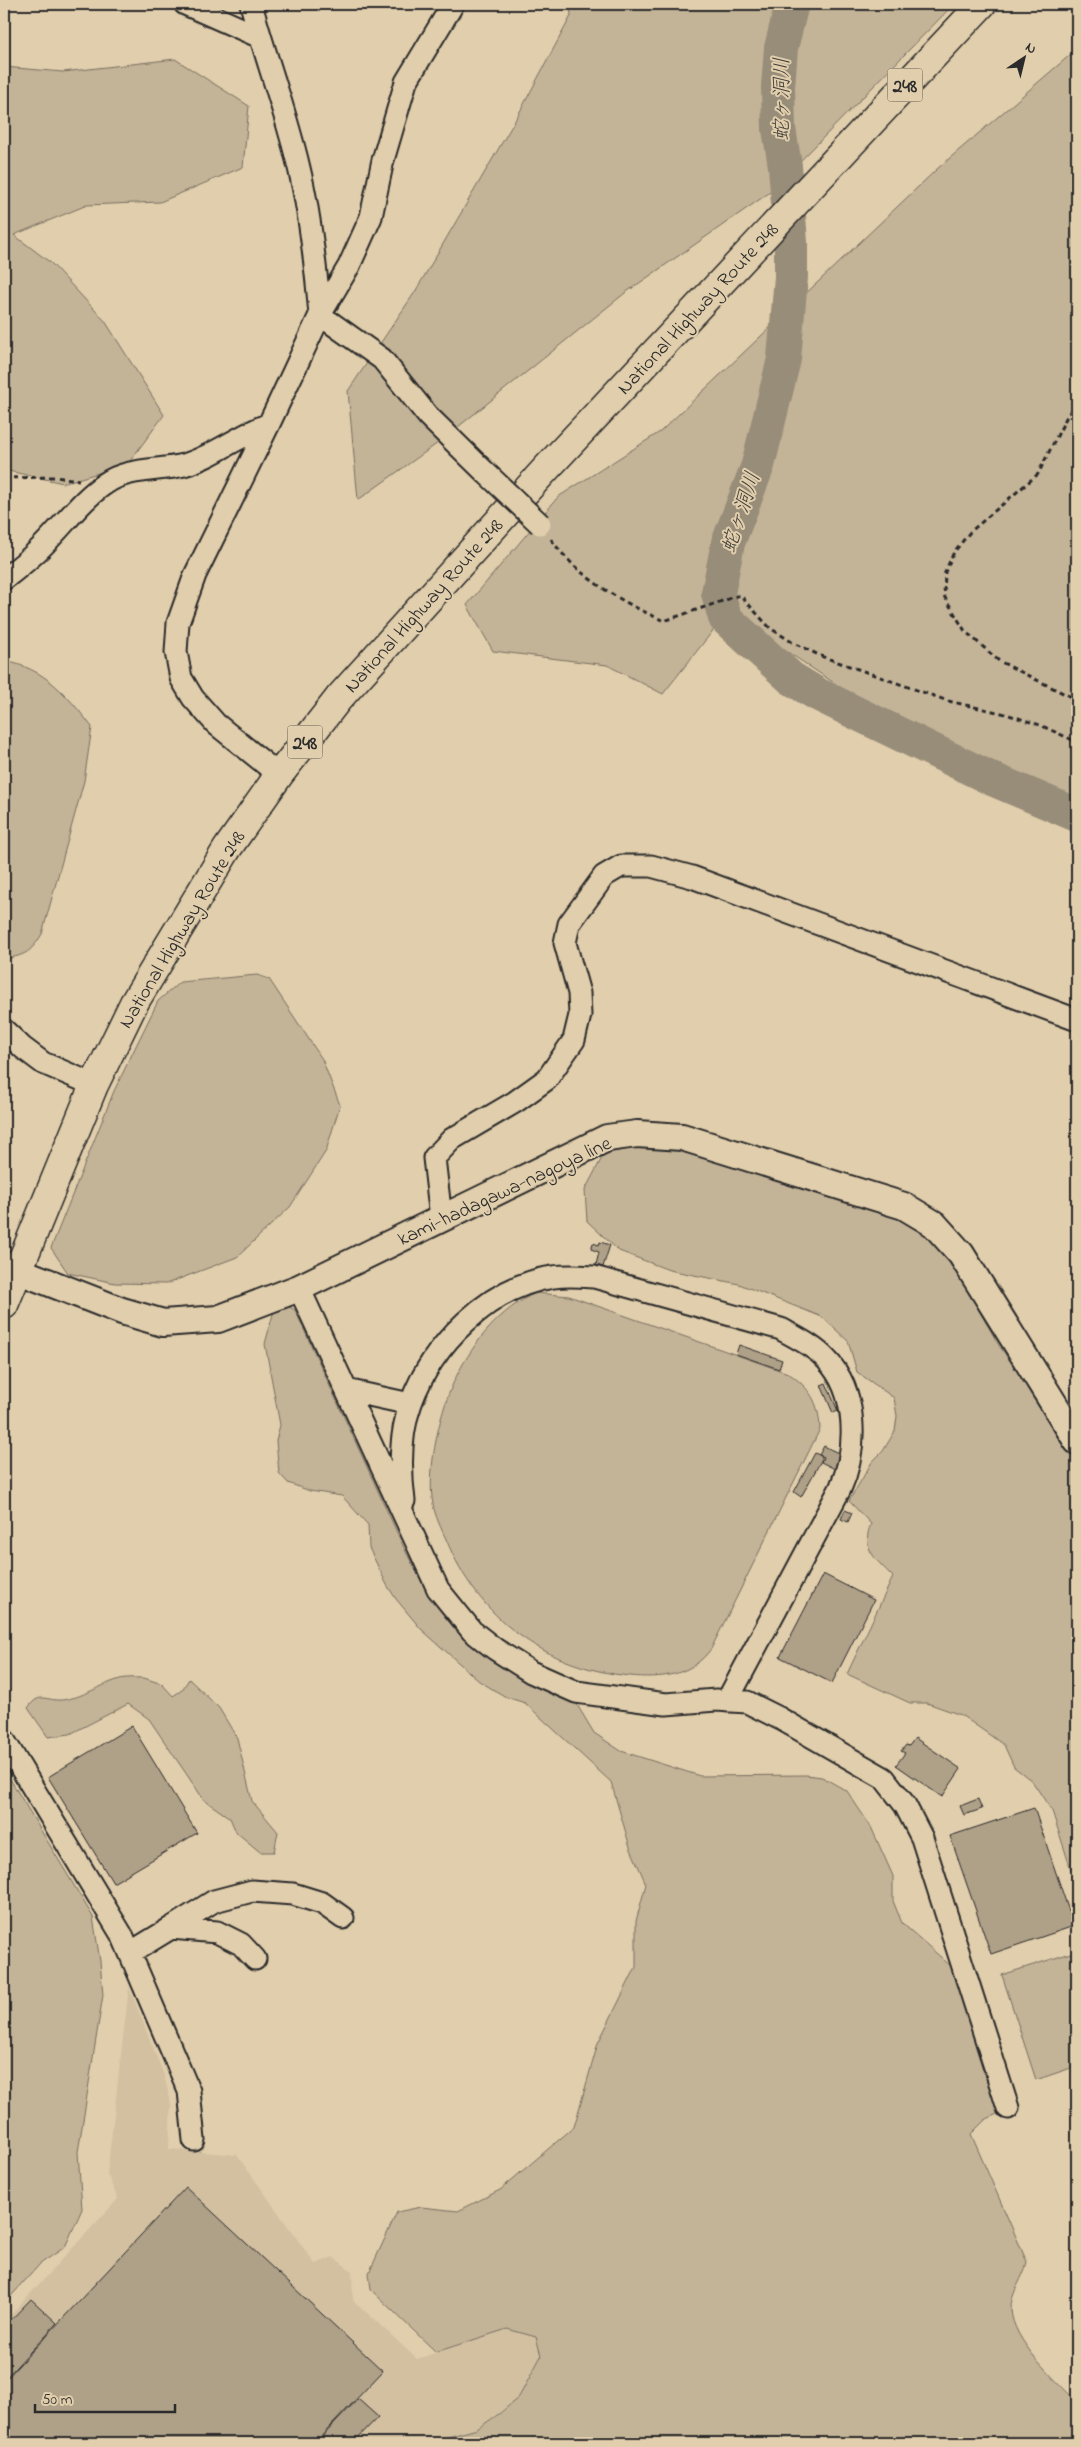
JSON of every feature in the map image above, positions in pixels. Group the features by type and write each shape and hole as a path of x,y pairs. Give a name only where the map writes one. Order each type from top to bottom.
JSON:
{"highway":[{"name":"National Highway Route 248","path":"4,1305 10,1269 134,1002 227,849 279,775 346,691 544,471 982,4"}],"main road":[{"name":"kami-hadagawa-nagoya line","path":"10,1269 162,1323 218,1319 299,1288 607,1138 637,1134 682,1136 904,1206 934,1224 961,1254 1077,1441"}],"street":[{"path":"185,4 260,38"},
{"path":"251,4 260,38 272,69 300,170 320,315 382,358 428,416 540,524"},
{"path":"279,775 216,724 193,698 181,678 176,652 178,623 195,574 320,315 349,266 371,218 383,160 406,82 453,4"},
{"path":"4,579 32,556 87,497 104,484 133,473 183,465 206,457 252,430 269,424"},
{"path":"441,1218 434,1158 452,1138 515,1102 547,1079 574,1040 580,1015 579,993 565,943 569,924 604,876 621,866 651,866 692,878 1077,1020"},
{"path":"4,1030 43,1064 94,1085"},
{"path":"406,1519 401,1480 401,1454 410,1404 432,1362 460,1328 508,1292 551,1277 571,1275 594,1277 781,1330 814,1349 826,1359 843,1386 848,1403 852,1450 849,1470 727,1701"},
{"path":"299,1288 438,1589 466,1624 496,1649 530,1672 576,1692 666,1704 747,1702 884,1778 905,1806 922,1838 1008,2108"},
{"path":"346,1390 410,1404"},
{"path":"4,1740 123,1937 189,2091 194,2140"},
{"path":"130,1953 214,1901 252,1891 293,1894 322,1903 343,1918"},
{"path":"171,1928 217,1932 241,1944 255,1959"}],"path":[{"path":"1077,402 1067,416 1038,474 970,532 954,552 945,572 944,596 965,631 999,661 1077,700"},
{"path":"4,478 55,477 104,484"},
{"path":"540,524 559,550 602,588 632,606 664,620 740,595 770,628 792,642 821,656 948,702 1006,714 1040,725 1077,742"}],"shaded area":[{"path":"570,4 954,4 769,193 625,293 438,443 358,500 348,391 415,292 517,117 571,16"},
{"path":"1077,49 1077,801 1026,781 930,734 878,712 783,649 719,623 663,694 607,665 493,651 467,605 558,497 660,432 937,169"},
{"path":"175,59 249,106 243,167 160,202 87,205 14,235 51,263 105,321 164,415 127,465 63,483 4,470 4,67 63,72"},
{"path":"4,661 32,670 54,685 92,727 84,781 42,934 35,945 27,952 5,959"},
{"path":"257,975 269,979 322,1059 340,1105 326,1151 290,1207 237,1257 166,1284 115,1283 68,1273 51,1248 114,1091 158,1001 180,982"},
{"path":"650,1145 678,1149 900,1219 933,1240 947,1255 1000,1347 1041,1403 1077,1460 1077,1888 1052,1811 1032,1781 1014,1767 1004,1745 961,1715 927,1703 910,1703 847,1674 893,1577 872,1554 869,1547 868,1533 871,1524 849,1501 872,1462 883,1451 895,1431 897,1416 894,1398 857,1372 848,1341 822,1317 739,1284 669,1270 619,1251 587,1221 585,1190 604,1154"},
{"path":"536,1293 569,1296 788,1373 808,1390 818,1411 820,1429 711,1649 694,1665 675,1674 642,1677 599,1671 570,1662 543,1650 518,1634 496,1615 476,1593 460,1567 438,1522 431,1490 433,1456 436,1438 451,1388 472,1350 490,1327 523,1299"},
{"path":"280,1302 295,1310 405,1550 428,1594 461,1632 522,1679 576,1703 594,1733 621,1751 700,1776 806,1775 822,1777 847,1791 871,1827 893,1876 893,1901 902,1923 952,1967 999,2113 985,2120 971,2134 1027,2262 1011,2303 1013,2321 1019,2334 1036,2359 1077,2402 1077,2443 426,2443 477,2429 519,2397 541,2356 536,2337 507,2329 436,2352 371,2290 369,2273 397,2212 421,2207 458,2211 500,2190 574,2127 598,2043 636,1967 636,1921 646,1884 630,1847 611,1782 525,1703 506,1697 479,1681 421,1629 387,1585 369,1548 368,1525 342,1496 310,1491 288,1483 279,1473 276,1441 280,1425 265,1344 273,1314"},
{"path":"144,1678 162,1684 173,1696 182,1690 189,1679 219,1708 237,1738 252,1801 278,1832 274,1852 260,1852 236,1832 230,1818 204,1800 149,1719 128,1704 70,1734 48,1737 28,1708 40,1698 69,1699 120,1679"},
{"path":"4,1769 93,1917 103,1995 78,2152 82,2209 65,2247 40,2264 4,2304"},
{"path":"1077,1951 1077,2066 1036,2080 1002,1975"},
{"path":"129,1987 164,2075 171,2104 169,2149 237,2155 315,2264 333,2257 352,2271 353,2300 417,2359 507,2329 536,2337 541,2356 519,2397 477,2429 426,2443 4,2443 4,2322 118,2199 107,2174"}],"building":[{"path":"600,1242 610,1245 603,1267 596,1265 599,1252 591,1249 593,1243 599,1245"},
{"path":"739,1345 782,1360 779,1369 736,1354"},
{"path":"826,1383 838,1411 833,1413 821,1385"},
{"path":"824,1446 842,1455 835,1469 821,1462 823,1457 819,1455"},
{"path":"815,1453 823,1457 801,1497 794,1492"},
{"path":"845,1510 852,1513 848,1522 841,1519"},
{"path":"823,1574 874,1600 832,1683 780,1657"},
{"path":"132,1726 197,1833 113,1883 48,1777"},
{"path":"915,1738 961,1769 942,1797 896,1765 905,1753 901,1751 906,1745 909,1746"},
{"path":"978,1799 982,1809 964,1815 960,1806"},
{"path":"1034,1808 1074,1926 991,1954 950,1836"},
{"path":"186,2187 383,2371 315,2443 4,2443 4,2381"},
{"path":"31,2299 57,2323 4,2380 4,2327"},
{"path":"358,2399 378,2417 353,2443 316,2443"}],"waterway":[{"name":"蛇ヶ洞川","path":"792,4 781,48 778,87 779,129 785,166 791,242 791,277 784,359 758,465 728,543 718,593 725,618 791,678 817,694 990,778 1077,815"}]}
